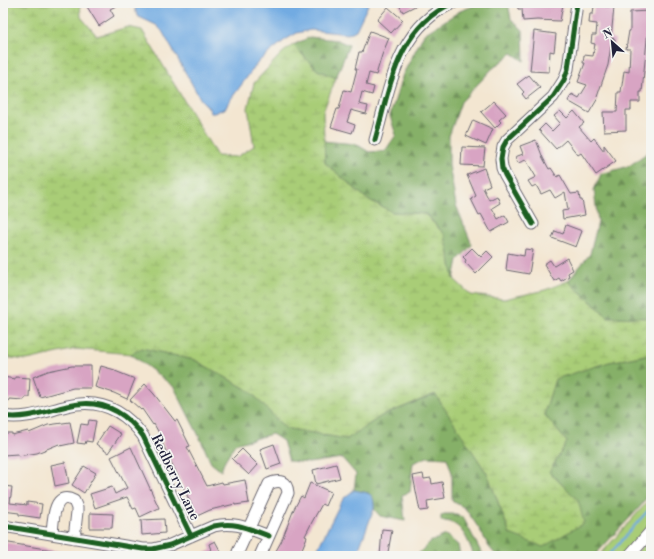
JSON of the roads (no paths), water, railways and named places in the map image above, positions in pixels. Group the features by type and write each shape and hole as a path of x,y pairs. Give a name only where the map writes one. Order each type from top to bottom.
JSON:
{"street":[{"path":"533,224 505,175 502,168 501,155 503,148 510,137 553,97 564,80 568,69 577,3"},
{"path":"376,140 399,58 408,42 420,26 434,13 448,4"},
{"name":"Redberry Lane","path":"3,416 32,416 80,404 100,405 117,411 136,426 143,436 191,536"},
{"path":"237,556 269,484 274,482 282,482 286,484 288,493 260,556"},
{"path":"52,534 57,504 62,500 67,499 74,502 77,508 74,538"},
{"path":"3,526 143,549 154,549 170,545 214,526 223,524 237,524 268,536"},
{"path":"629,556 651,531"}],"water":[{"path":"138,3 369,3 356,30 348,34 311,30 297,33 285,40 259,61 228,103 226,108 211,113 208,107 201,100 162,31 156,25 137,16 135,8"},
{"path":"354,490 370,494 374,503 374,509 357,554 354,556 314,556 340,504 345,497"}],"waterway":[{"path":"608,556 651,507"}]}
